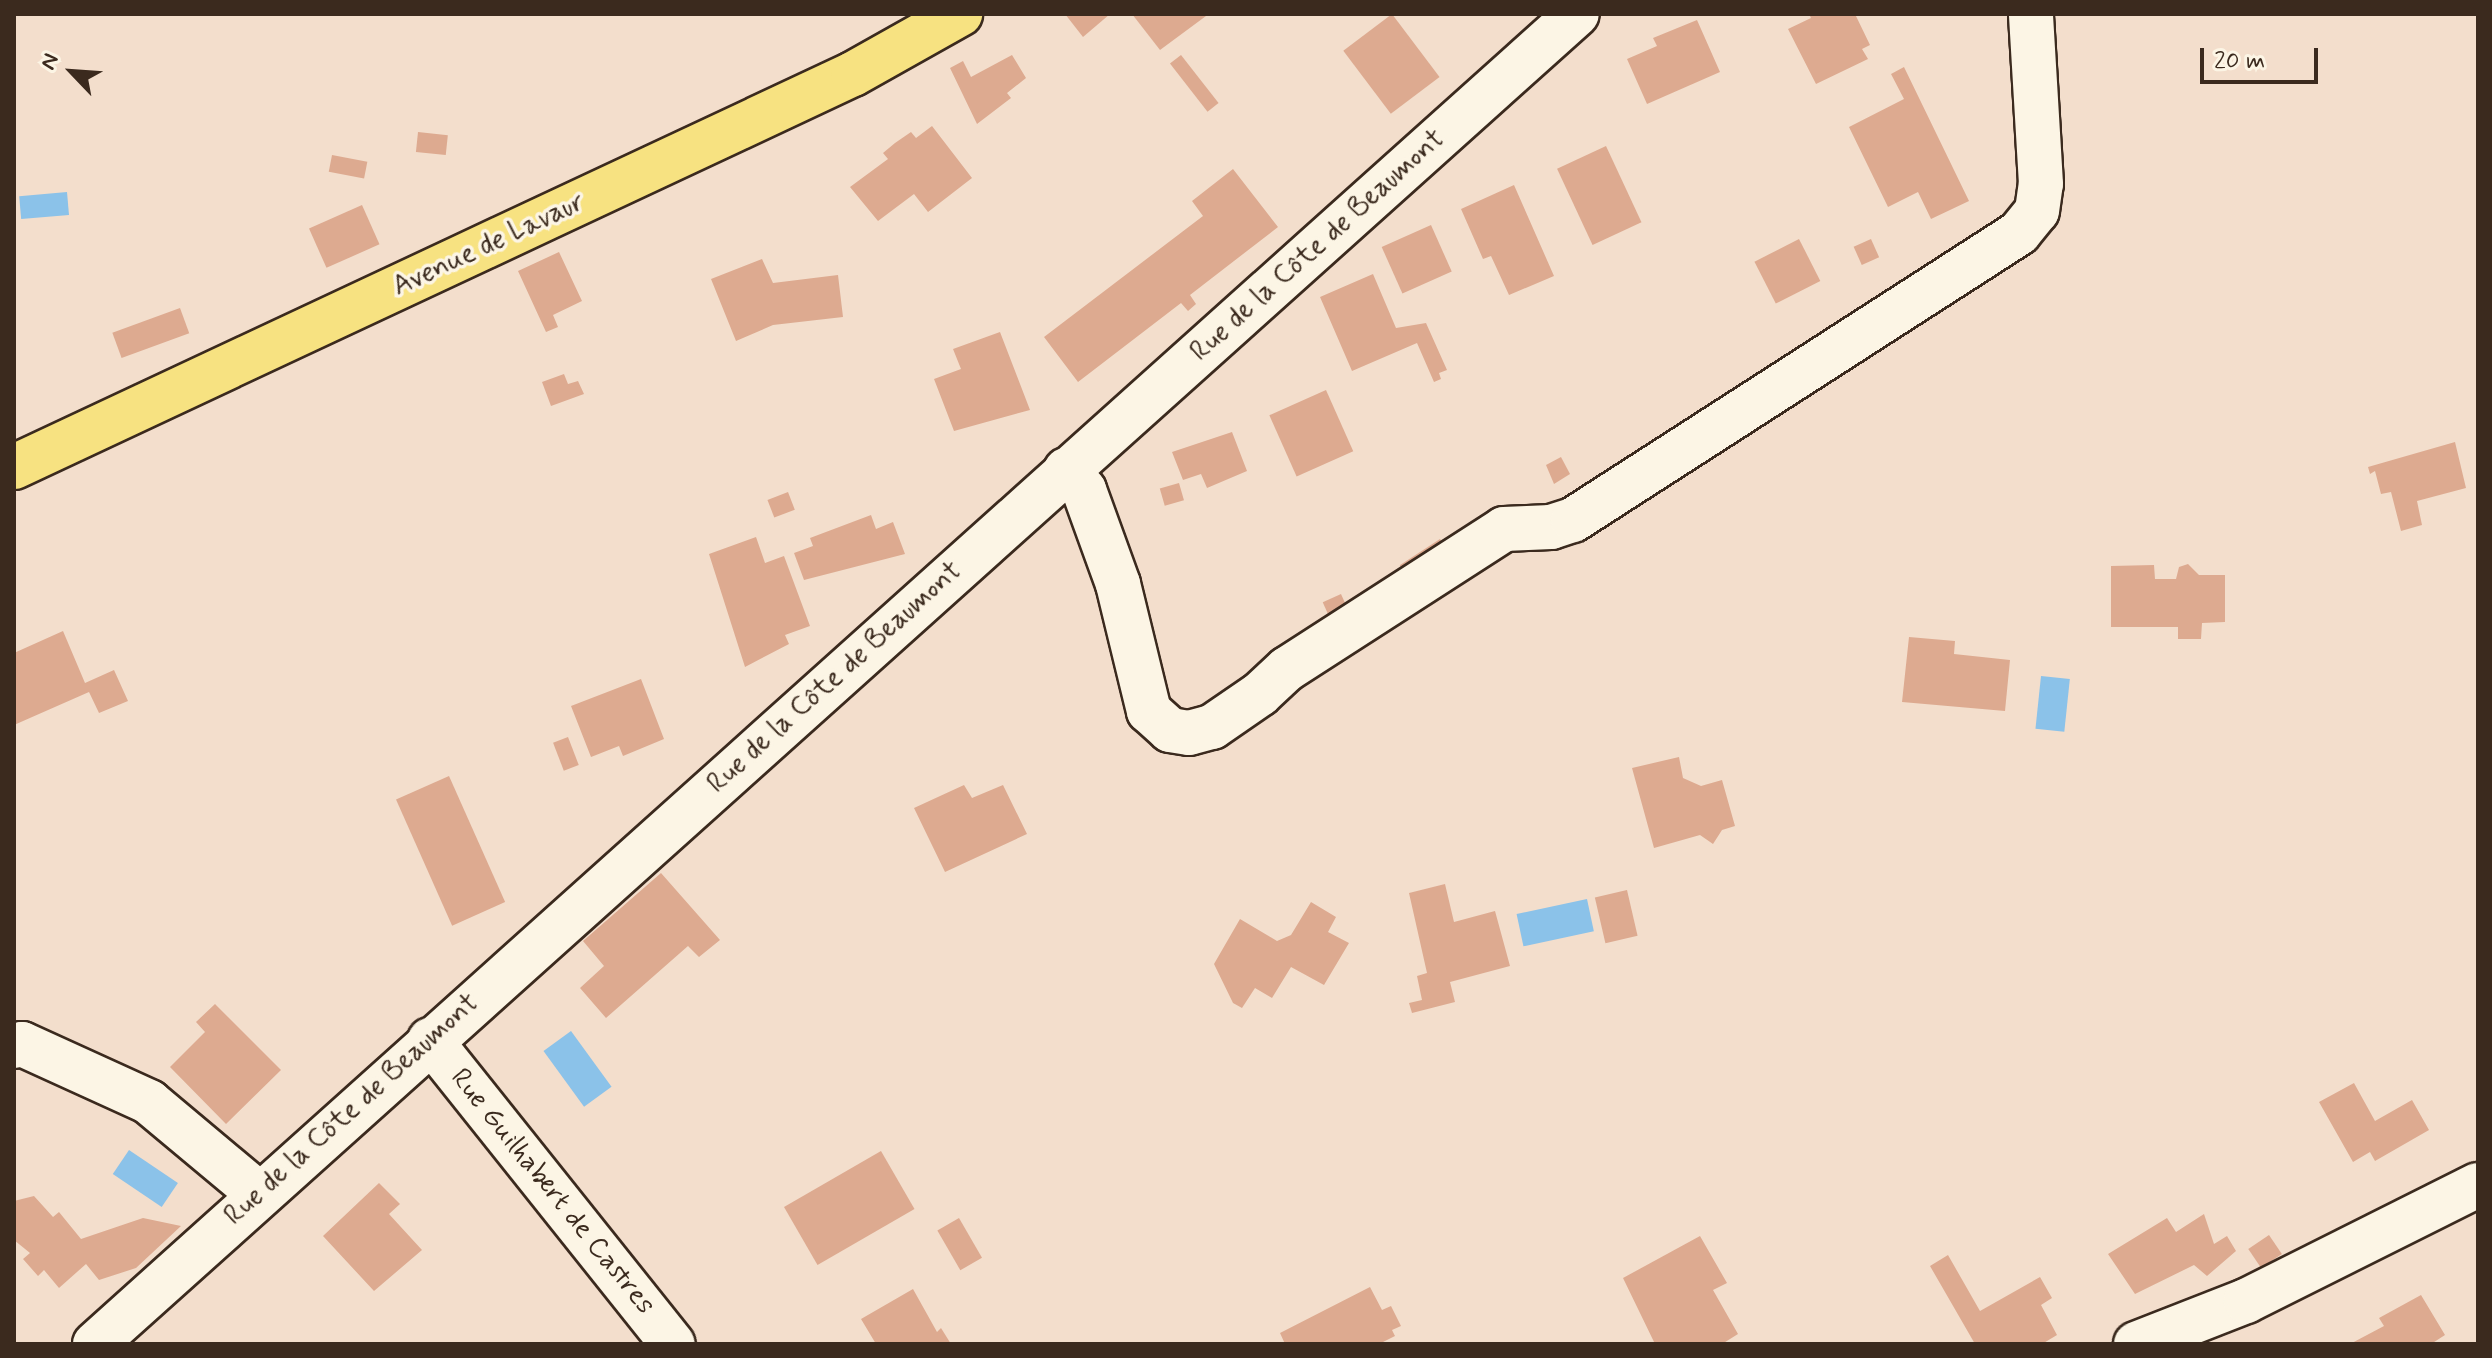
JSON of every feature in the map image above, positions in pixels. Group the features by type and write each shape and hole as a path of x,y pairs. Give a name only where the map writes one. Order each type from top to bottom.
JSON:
{"main road":[{"name":"Avenue de Lavaur","path":"14,467 853,74 960,14"}],"street":[{"name":"Rue de la Côte de Beaumont","path":"95,1344 258,1193 1577,14"},
{"path":"1066,470 1084,490 1118,584 1149,711 1170,730 1189,733 1212,727 1260,694 1287,669 1504,529 1551,527 1573,520 2019,233 2037,211 2041,184 2031,14"},
{"name":"Rue Guilhabert de Castres","path":"430,1040 673,1344"},
{"path":"14,1046 22,1044 149,1102 258,1193"},
{"path":"2136,1344 2246,1301 2478,1185"}],"water":[{"path":"67,192 69,215 21,219 19,196"},
{"path":"2041,676 2070,679 2064,732 2035,729"},
{"path":"1587,899 1594,931 1523,946 1517,914"},
{"path":"571,1031 612,1087 584,1107 543,1051"},
{"path":"129,1150 178,1183 162,1207 113,1174"}],"building":[{"path":"1065,14 1110,14 1083,37"},
{"path":"1132,14 1204,14 1206,16 1160,50"},
{"path":"1392,14 1440,77 1391,114 1343,51"},
{"path":"1809,14 1855,14 1870,45 1862,49 1868,59 1816,84 1788,29 1811,18"},
{"path":"1697,20 1720,72 1647,104 1627,59 1657,46 1653,38"},
{"path":"1012,55 1026,78 1007,93 1011,98 977,124 950,68 963,61 971,77"},
{"path":"1181,55 1219,103 1208,112 1170,64"},
{"path":"1904,67 1969,201 1931,219 1918,192 1888,207 1849,127 1904,99 1891,74"},
{"path":"932,126 972,178 928,212 914,194 878,221 850,187 888,159 883,153 895,143 911,132 916,138"},
{"path":"418,132 448,135 446,155 416,152"},
{"path":"1606,146 1641,222 1593,245 1557,169"},
{"path":"332,155 367,162 364,179 329,172"},
{"path":"1233,169 1278,227 1190,295 1196,304 1188,311 1181,303 1078,382 1044,337 1203,216 1192,201"},
{"path":"1514,185 1554,276 1509,295 1491,256 1483,259 1461,209"},
{"path":"362,205 379,244 327,268 309,229"},
{"path":"1431,225 1452,272 1402,294 1382,247"},
{"path":"1799,239 1820,281 1776,304 1754,262"},
{"path":"1871,239 1879,257 1862,265 1854,247"},
{"path":"559,252 582,301 553,315 558,327 546,332 518,271"},
{"path":"762,259 773,283 838,275 843,317 773,325 736,341 711,279"},
{"path":"1373,274 1396,328 1426,323 1447,370 1439,373 1441,379 1434,382 1417,343 1352,371 1320,297"},
{"path":"180,308 189,333 122,358 112,333"},
{"path":"1000,332 1030,410 954,431 934,379 961,369 953,349"},
{"path":"564,374 568,384 578,381 584,394 551,406 542,382"},
{"path":"1326,390 1353,451 1297,476 1269,415"},
{"path":"1232,432 1247,471 1207,488 1201,474 1183,480 1172,452"},
{"path":"2455,442 2466,488 2417,501 2422,525 2401,531 2391,492 2381,494 2375,471 2370,474 2368,467"},
{"path":"1561,457 1570,474 1554,484 1546,465"},
{"path":"1179,483 1184,500 1165,506 1160,489"},
{"path":"788,492 795,510 774,518 767,500"},
{"path":"871,515 876,529 893,522 905,554 804,580 794,553 813,546 810,538"},
{"path":"756,537 765,563 784,556 810,626 785,635 789,644 745,667 709,554"},
{"path":"1440,539 1449,553 1409,579 1400,565"},
{"path":"2188,564 2199,575 2225,575 2225,622 2202,623 2201,639 2178,639 2178,627 2111,627 2111,566 2154,565 2155,579 2176,579 2179,567"},
{"path":"1341,594 1348,610 1330,618 1323,602"},
{"path":"63,631 85,683 114,670 128,701 99,713 89,692 14,725 14,653"},
{"path":"1909,637 1955,641 1954,654 2010,660 2005,711 1902,702"},
{"path":"641,679 664,739 623,756 619,746 591,757 571,706"},
{"path":"568,737 579,765 564,771 553,743"},
{"path":"1679,757 1683,778 1701,786 1722,780 1735,826 1722,830 1713,844 1700,835 1654,848 1632,768"},
{"path":"449,776 505,902 452,926 396,800"},
{"path":"964,785 972,798 1003,785 1027,834 945,872 914,808"},
{"path":"661,873 720,940 699,957 688,946 606,1018 580,988 604,966 583,941"},
{"path":"1445,884 1454,922 1495,911 1510,966 1450,982 1455,1002 1412,1013 1409,1003 1422,1000 1417,976 1427,973 1409,893"},
{"path":"1627,890 1638,936 1605,943 1595,897"},
{"path":"1311,902 1336,917 1328,932 1349,943 1324,985 1291,967 1272,998 1255,988 1242,1008 1233,1003 1214,964 1240,919 1277,941 1291,935"},
{"path":"215,1004 281,1070 226,1124 170,1067 205,1032 196,1022"},
{"path":"2354,1083 2375,1121 2412,1100 2429,1130 2375,1161 2370,1152 2353,1162 2319,1102"},
{"path":"881,1151 915,1209 818,1265 784,1207"},
{"path":"379,1183 400,1204 389,1214 422,1250 374,1291 323,1236"},
{"path":"34,1196 53,1217 59,1212 81,1239 143,1218 181,1226 136,1268 99,1280 86,1264 59,1288 44,1270 38,1276 23,1259 30,1253 14,1240 14,1201"},
{"path":"2204,1214 2214,1244 2227,1236 2236,1251 2207,1276 2194,1265 2135,1294 2108,1254 2167,1218 2176,1232"},
{"path":"959,1218 982,1258 960,1270 937,1230"},
{"path":"2269,1235 2282,1254 2261,1268 2248,1249"},
{"path":"1700,1236 1727,1283 1713,1290 1738,1334 1722,1344 1655,1344 1623,1278"},
{"path":"1948,1255 1980,1311 2040,1277 2052,1298 2041,1305 2057,1335 2042,1344 1975,1344 1930,1266"},
{"path":"1370,1287 1382,1310 1391,1306 1401,1326 1392,1330 1395,1336 1379,1344 1285,1344 1280,1333"},
{"path":"913,1289 937,1332 941,1328 951,1344 876,1344 861,1319"},
{"path":"2421,1295 2445,1335 2431,1344 2350,1344 2384,1326 2379,1318"}]}
